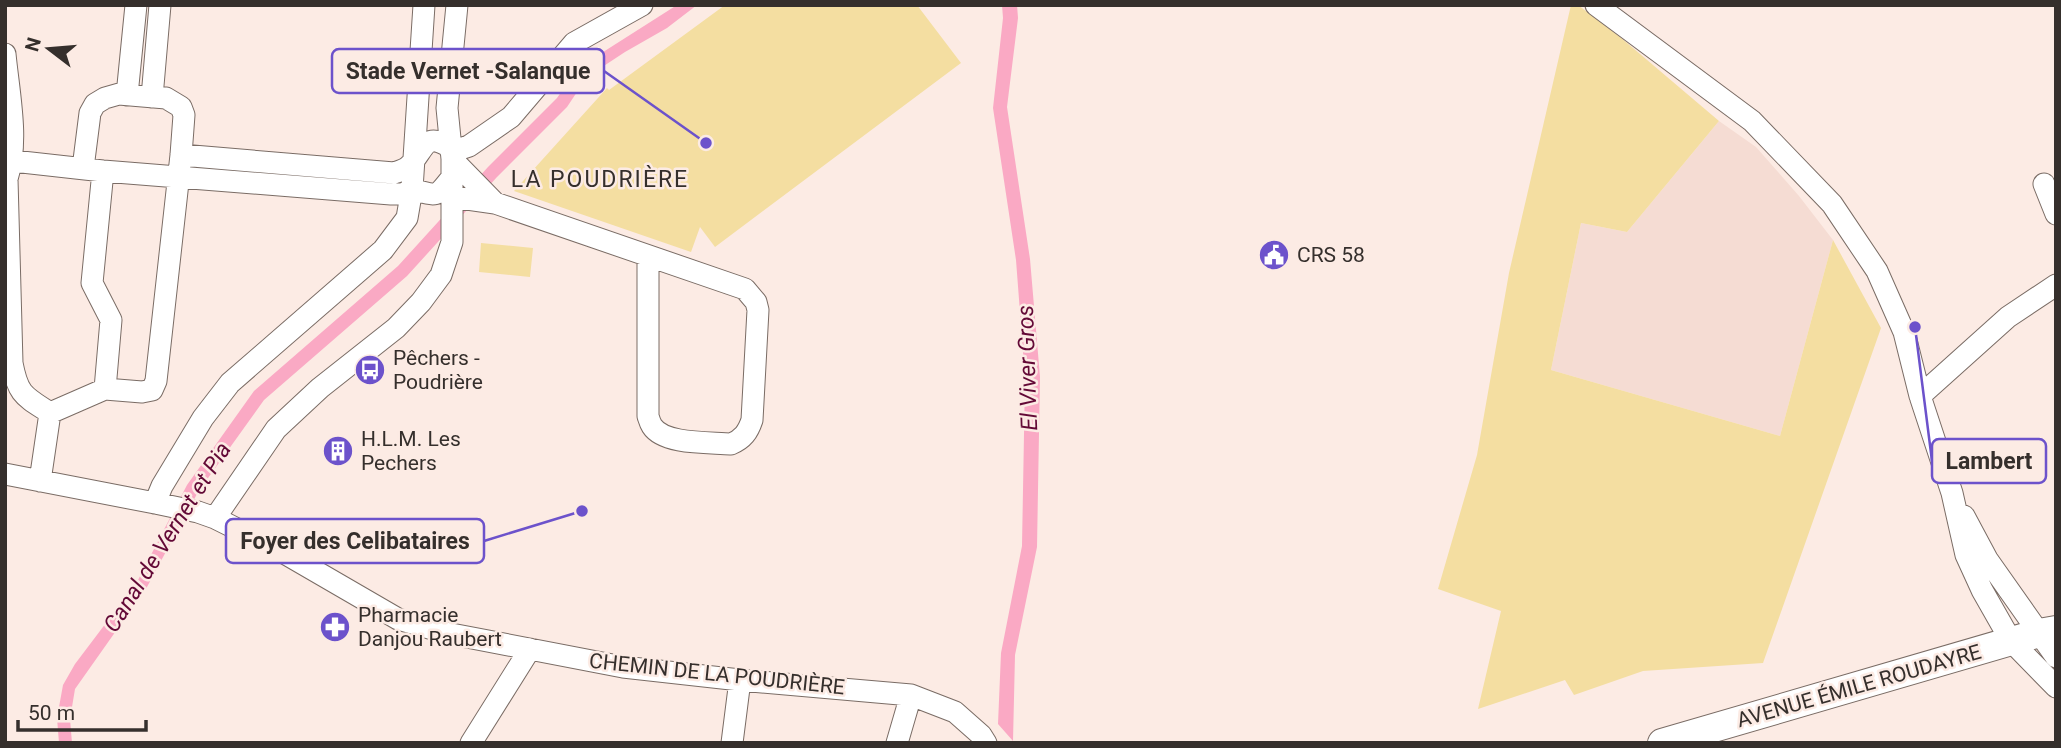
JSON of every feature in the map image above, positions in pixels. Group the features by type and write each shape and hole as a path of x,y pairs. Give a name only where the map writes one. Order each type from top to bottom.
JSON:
{"street":[{"path":"127,95 136,5"},
{"path":"152,97 160,5"},
{"path":"155,503 162,486 203,418 230,383 383,250 407,218 412,189 425,5"},
{"path":"206,515 276,429 320,388 396,328 421,302 441,275 453,242 452,166 447,108 457,5"},
{"path":"13,161 391,194 403,194 412,189 430,195 442,191 452,166 469,146 511,117 574,43 642,5"},
{"path":"1596,5 1752,121 1832,204 1877,271 1904,332 1920,396 1952,493 1966,555 1982,590 2041,643"},
{"path":"5,54 13,136 13,161 7,180 12,363 16,384 25,397 50,413"},
{"path":"50,413 105,389 142,392 152,390 156,381 184,115 181,107 166,98 119,94 95,103 90,113 93,170 92,283 111,320 105,389"},
{"path":"181,155 394,173 407,169 422,145 438,141 452,166 495,202 745,289 756,302 758,310 752,420 740,440 731,444 670,439 652,426 648,416 648,257"},
{"path":"452,166 495,202"},
{"path":"2044,184 2056,214"},
{"path":"1920,396 2008,317 2056,285"},
{"path":"40,481 50,413"},
{"name":"CHEMIN DE LA POUDRIÈRE","path":"5,474 206,515 279,550 398,618 446,633 622,667 911,695 956,712 986,743"},
{"path":"1952,493 1987,559 2041,643 2056,687"},
{"name":"AVENUE ÉMILE ROUDAYRE","path":"1662,743 1704,739 2041,643"},
{"path":"471,743 530,649"},
{"path":"732,743 740,680"},
{"path":"897,743 911,695"}],"shaded area":[{"path":"725,5 917,5 961,63 715,247 700,227 691,252 514,191 607,88 609,90"},
{"path":"1571,5 1578,5 1620,37 1719,121 1627,232 1581,223 1551,370 1780,436 1833,240 1881,328 1763,663 1643,671 1574,695 1565,680 1478,709 1501,611 1438,589 1477,455 1509,273"},
{"path":"1719,121 1756,147 1833,240 1780,436 1551,370 1581,223 1627,232"},
{"path":"481,243 533,248 530,277 479,272"}],"water":[{"name":"Canal de Vernet et Pia","path":"677,5 697,5 667,28 587,77 567,107 497,177 407,276 264,400 198,492 147,587 75,689 70,719 72,743 59,743 57,718 63,685 75,664 137,582 187,485 254,391 398,266 488,167 557,98 578,68"},
{"name":"El Viver Gros","path":"1002,5 1017,5 1018,18 1007,107 1030,259 1040,377 1037,547 1015,655 1013,741 998,724 1001,653 1022,546 1025,378 1016,260 993,108 1003,18"}],"place":[{"name":"Stade Vernet -Salanque","path":"706,143"},
{"name":"CRS 58","path":"1274,255"},
{"name":"Lambert","path":"1915,327"},
{"name":"Pêchers - Poudrière","path":"370,370"},
{"name":"H.L.M. Les Pechers","path":"338,451"},
{"name":"Foyer des Celibataires","path":"582,511"},
{"name":"Pharmacie Danjou Raubert","path":"335,627"}],"district":[{"name":"LA POUDRIÈRE","path":"600,179"}]}
